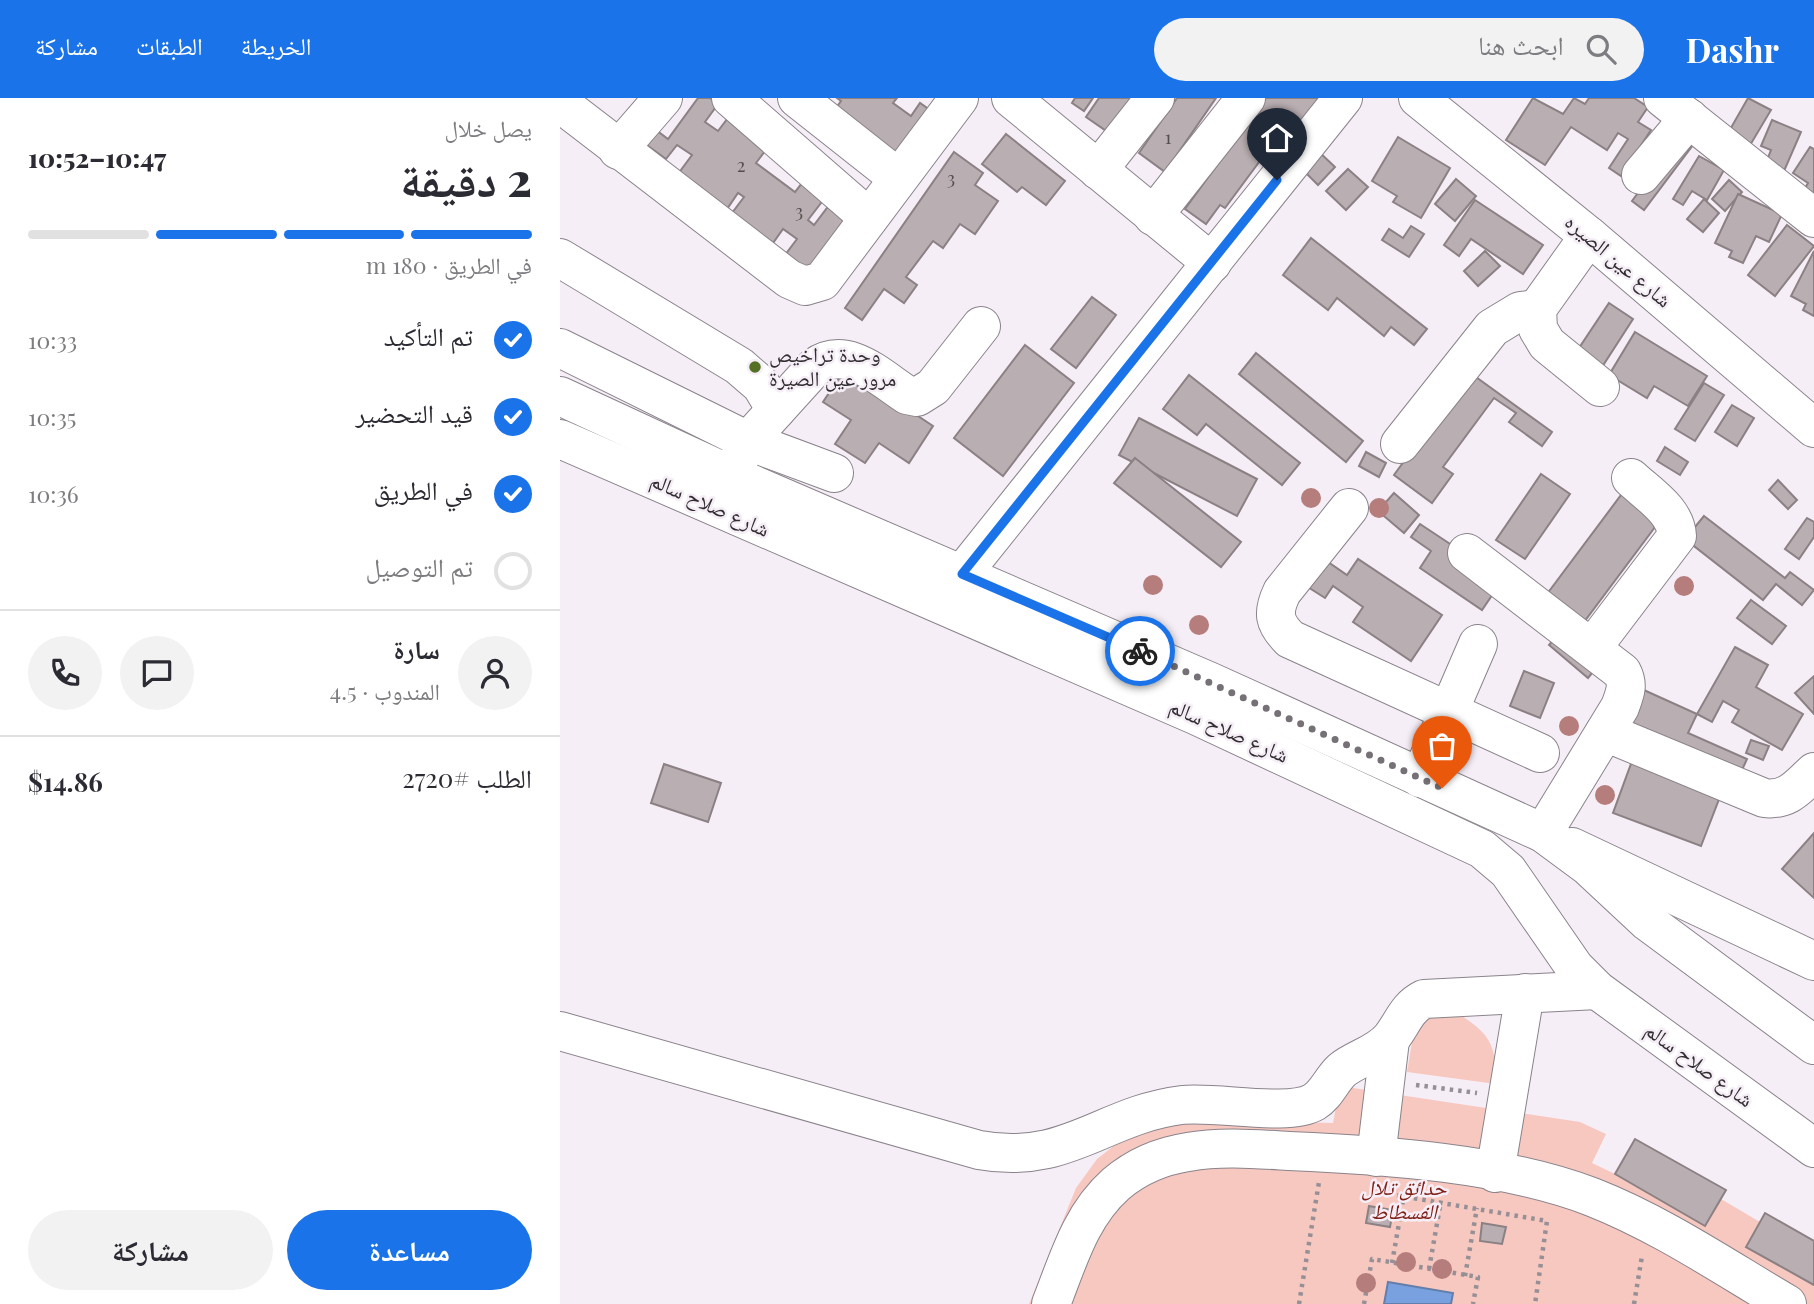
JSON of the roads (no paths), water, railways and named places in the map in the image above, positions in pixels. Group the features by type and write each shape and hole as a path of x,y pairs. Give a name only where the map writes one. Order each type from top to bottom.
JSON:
{"main road":[{"path":"618,150 663,98"},
{"path":"731,98 869,218"},
{"path":"796,98 897,177"},
{"path":"1011,98 1050,110 1098,170 1212,263"},
{"path":"1098,170 1155,98"},
{"path":"1153,216 1247,98"},
{"path":"962,574 1343,98"},
{"name":"شارع عين الصيره","path":"1418,98 1809,413"},
{"path":"569,104 618,150 789,279 805,286 822,281 869,218 948,102"},
{"path":"1641,175 1691,110 1814,218"},
{"path":"1589,236 1537,310 1538,329 1547,344 1600,387"},
{"path":"560,258 739,366 761,385 776,410"},
{"path":"1400,444 1492,328 1520,311 1537,310"},
{"path":"731,475 748,441 815,367 827,359 839,357 853,360 907,395 926,394 981,326"},
{"path":"560,348 748,441 834,473"},
{"name":"شارع صلاح سالم","path":"560,396 731,475 1211,682 1543,833 1814,961"},
{"name":"شارع صلاح سالم","path":"560,439 1195,715 1453,833 1482,849 1508,871 1574,968 1597,990 1814,1149"},
{"path":"1592,648 1677,536 1677,524 1670,515 1631,478"},
{"path":"1349,508 1282,592 1274,608 1278,626 1290,639 1540,753"},
{"path":"1467,553 1592,648 1622,672 1626,680 1627,688 1620,707 1543,833"},
{"path":"1420,778 1478,644"},
{"path":"1605,732 1764,798 1788,796 1814,772"},
{"name":"شارع صلاح سالم","path":"1543,833 1589,867 1648,922 1814,1045"},
{"path":"1371,1173 1390,1040 1406,1013 1424,999 1597,990"},
{"path":"1483,1195 1507,1098 1525,993"},
{"path":"560,1031 979,1150 1017,1154 1055,1149 1136,1115 1160,1108 1210,1104 1302,1107 1326,1092 1345,1068 1390,1040"},
{"path":"1052,1304 1080,1230 1091,1212 1118,1183 1151,1163 1190,1151 1209,1150 1371,1173 1447,1166 1483,1195 1588,1196 1647,1222 1748,1294 1787,1304"}],"water":[{"path":"1388,1282 1453,1293 1451,1304 1384,1304"}],"place":[{"name":"وحدة تراخيص مرور عين الصيرة","path":"755,367"}],"park label":[{"name":"حدائق تلال الفسطاط","path":"1404,1200"}]}
